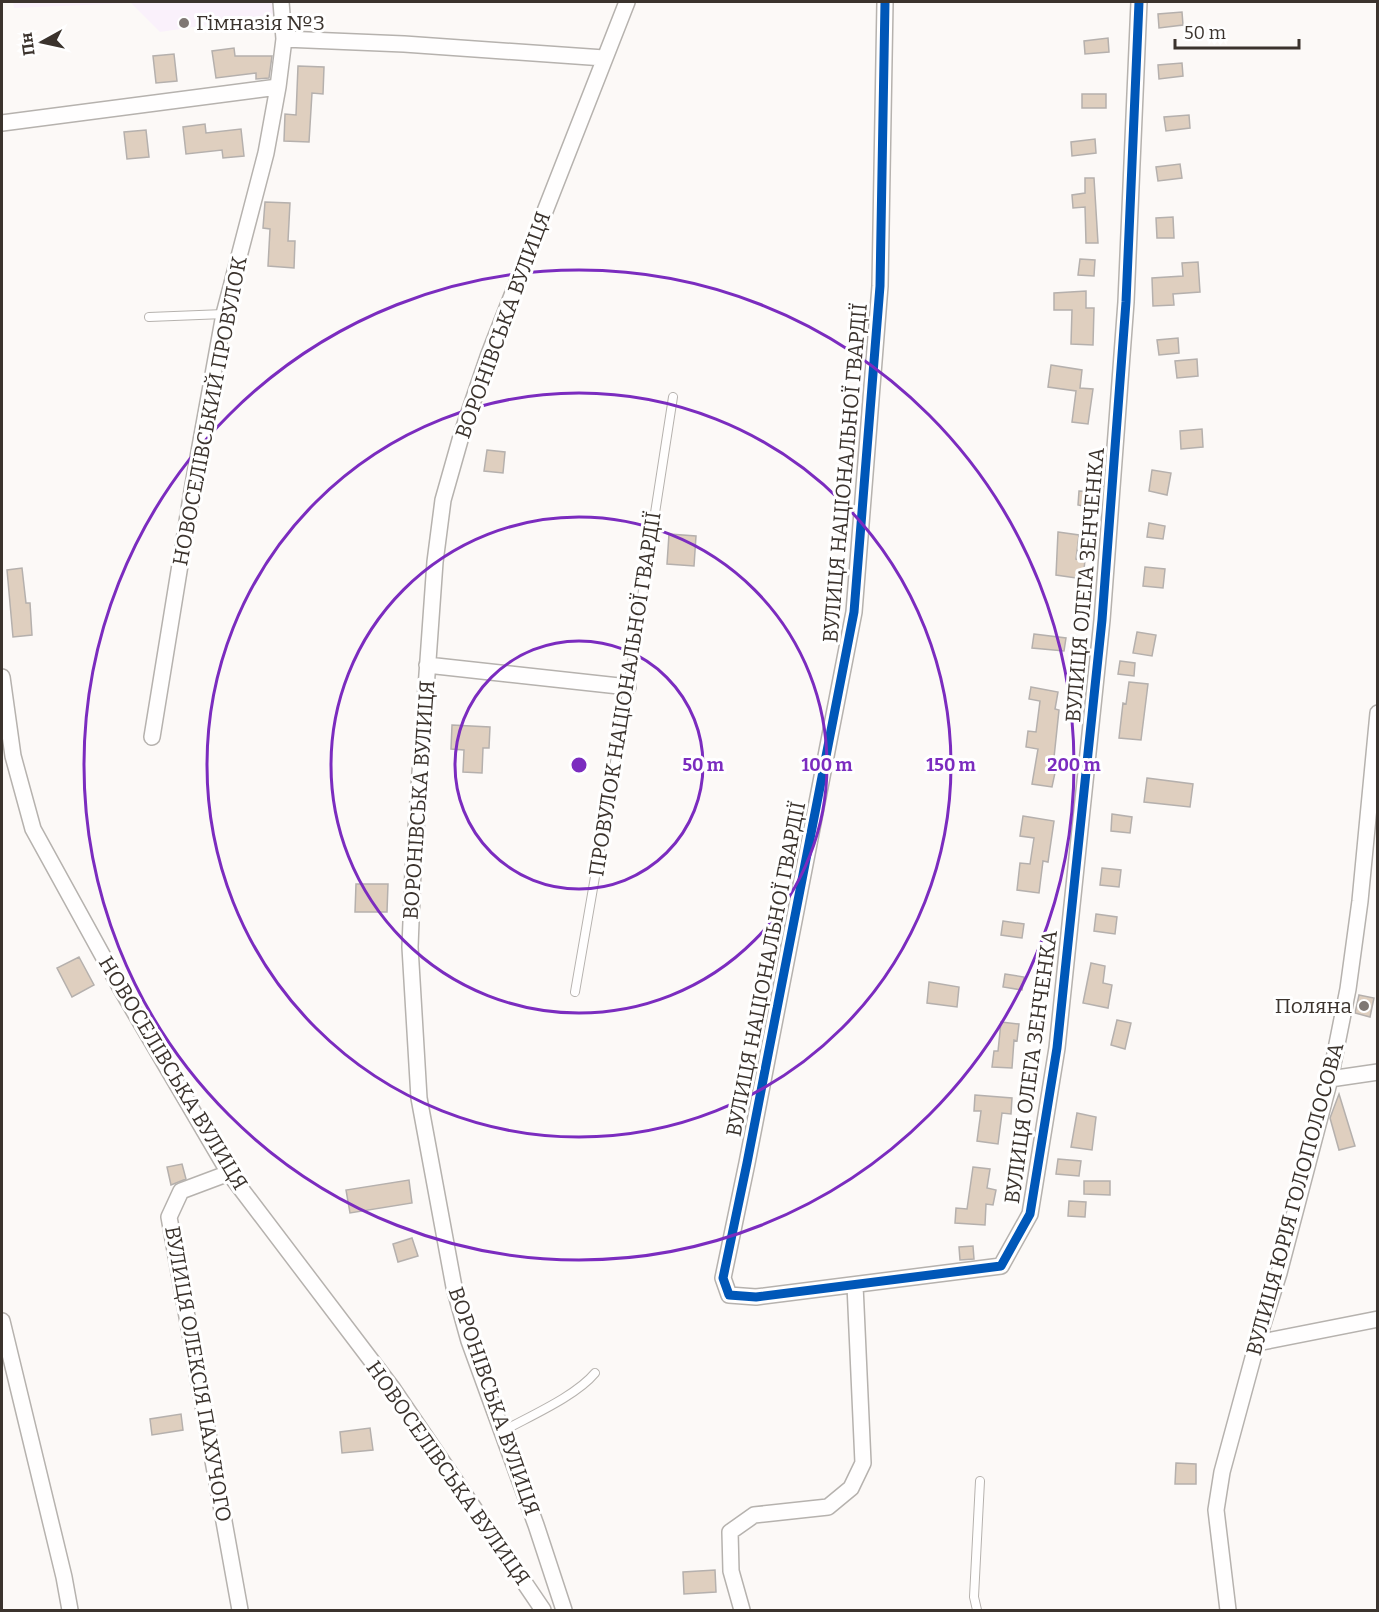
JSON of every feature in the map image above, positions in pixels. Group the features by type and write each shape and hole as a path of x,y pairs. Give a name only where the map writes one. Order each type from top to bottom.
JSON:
{"street":[{"name":"НОВОСЕЛІВСЬКИЙ ПРОВУЛОК","path":"153,737 193,486 224,314 266,153 278,87 285,39 281,2"},
{"name":"ВОРОНІВСЬКА ВУЛИЦЯ","path":"564,1611 503,1431 469,1341 454,1287 419,1098 410,947 413,871 435,562 443,500 462,433 489,354 627,2"},
{"name":"ВУЛИЦЯ НАЦІОНАЛЬНОЇ ГВАРДІЇ","path":"855,1285 756,1297 729,1295 723,1278 854,612 880,286 885,2"},
{"name":"ВУЛИЦЯ ОЛЕГА ЗЕНЧЕНКА","path":"855,1285 1001,1266 1029,1214 1057,1048 1102,620 1126,302 1139,2"},
{"path":"285,39 604,58"},
{"path":"2,123 278,87"},
{"path":"428,665 628,687"},
{"name":"НОВОСЕЛІВСЬКА ВУЛИЦЯ","path":"2,677 13,756 33,830 121,989 229,1173 393,1389 543,1611"},
{"name":"ВУЛИЦЯ ЮРІЯ ГОЛОПОЛОСОВА","path":"1228,1611 1216,1510 1222,1472 1257,1343 1279,1273 1330,1079 1348,989 1360,901 1377,713"},
{"path":"1330,1079 1377,1072"},
{"name":"ВУЛИЦЯ ОЛЕКСІЯ ПАХУЧОГО","path":"229,1173 181,1191 169,1217 240,1611"},
{"path":"742,1611 731,1571 730,1532 754,1515 828,1507 851,1488 863,1464 855,1285"},
{"path":"1257,1343 1377,1319"},
{"path":"2,1321 64,1577 70,1611"}],"lane":[{"path":"149,317 224,314"},
{"name":"ПРОВУЛОК НАЦІОНАЛЬНОЇ ГВАРДІЇ","path":"575,992 628,687 673,397"},
{"path":"503,1431 565,1396 588,1381 595,1373"},
{"path":"977,1611 974,1597 980,1481"}],"shaded area":[{"name":"Гімназія №3","path":"13,2 274,2 275,15 160,32 131,3 14,8"}],"building":[{"path":"1182,12 1183,25 1159,28 1158,14"},
{"path":"1108,38 1109,52 1085,54 1084,41"},
{"path":"234,48 235,56 272,56 269,78 256,79 256,73 216,78 212,51"},
{"path":"174,54 177,81 156,83 153,56"},
{"path":"1182,63 1183,76 1159,79 1158,65"},
{"path":"298,66 324,67 323,94 312,93 309,142 284,141 285,114 296,115"},
{"path":"1082,94 1106,94 1106,108 1082,108"},
{"path":"1189,115 1190,128 1166,131 1164,117"},
{"path":"205,124 206,133 241,129 244,156 223,158 222,150 186,154 183,127"},
{"path":"146,130 149,157 127,159 124,132"},
{"path":"1095,139 1096,153 1072,156 1071,142"},
{"path":"1180,164 1182,178 1158,181 1156,167"},
{"path":"1085,178 1094,178 1098,243 1086,243 1085,207 1073,208 1072,195 1085,193"},
{"path":"265,202 290,203 288,241 295,241 294,268 268,266 270,229 263,228"},
{"path":"1173,217 1174,238 1157,238 1156,218"},
{"path":"1080,259 1095,260 1094,276 1078,275"},
{"path":"1198,262 1200,292 1173,294 1174,305 1153,306 1152,278 1183,276 1182,263"},
{"path":"1086,291 1086,308 1094,308 1093,345 1071,344 1072,310 1054,310 1054,293"},
{"path":"1178,338 1179,353 1159,355 1157,340"},
{"path":"1197,359 1198,376 1177,378 1175,361"},
{"path":"1051,365 1082,370 1080,388 1093,389 1088,424 1072,422 1076,391 1048,387"},
{"path":"1202,429 1203,447 1181,449 1180,431"},
{"path":"487,450 505,452 503,473 484,471"},
{"path":"1152,470 1171,473 1167,495 1149,491"},
{"path":"1079,491 1093,492 1092,508 1078,505"},
{"path":"1149,523 1165,526 1163,539 1147,537"},
{"path":"1058,532 1079,535 1076,559 1085,560 1083,579 1056,575"},
{"path":"669,534 696,536 694,566 667,564"},
{"path":"1145,567 1165,569 1163,588 1143,586"},
{"path":"22,568 26,603 30,603 32,635 13,637 7,570"},
{"path":"1137,632 1156,635 1152,656 1133,653"},
{"path":"1034,634 1066,638 1064,651 1032,648"},
{"path":"1120,661 1135,663 1134,676 1118,674"},
{"path":"1129,682 1148,684 1141,740 1119,738 1123,703 1126,704"},
{"path":"1031,687 1058,692 1055,709 1059,710 1053,767 1056,768 1052,787 1032,784 1038,749 1026,747 1028,731 1036,732 1040,701 1029,699"},
{"path":"452,725 490,727 489,748 483,748 482,773 463,772 464,750 451,749"},
{"path":"1147,778 1193,784 1190,807 1144,802"},
{"path":"1112,814 1132,817 1130,833 1111,831"},
{"path":"1023,816 1054,821 1048,862 1043,861 1039,893 1017,890 1020,863 1030,864 1034,838 1020,836"},
{"path":"1102,868 1121,870 1119,887 1100,885"},
{"path":"356,884 388,884 387,912 355,912"},
{"path":"1096,914 1117,917 1115,934 1094,931"},
{"path":"1003,921 1024,924 1022,938 1001,935"},
{"path":"79,957 94,985 72,997 57,968"},
{"path":"1091,963 1105,966 1103,983 1112,985 1108,1008 1083,1003"},
{"path":"1005,974 1024,977 1022,990 1003,987"},
{"path":"929,982 959,987 957,1007 927,1003"},
{"name":"Поляна","path":"1359,995 1374,998 1370,1017 1355,1013"},
{"path":"1117,1020 1131,1023 1125,1049 1111,1045"},
{"path":"1001,1022 1019,1024 1017,1041 1014,1040 1012,1068 992,1067 994,1051 998,1051"},
{"path":"1339,1094 1355,1146 1339,1150 1330,1118"},
{"path":"975,1095 1012,1098 1011,1114 1002,1113 998,1144 977,1141 981,1111 974,1111"},
{"path":"1077,1113 1096,1117 1092,1150 1071,1147"},
{"path":"1058,1159 1081,1161 1079,1176 1056,1174"},
{"path":"182,1164 186,1179 171,1185 167,1167"},
{"path":"973,1167 990,1169 987,1188 996,1190 993,1205 986,1204 985,1225 955,1223 956,1208 967,1209"},
{"path":"409,1180 412,1203 350,1213 346,1190"},
{"path":"1084,1181 1110,1181 1110,1195 1084,1194"},
{"path":"1069,1201 1086,1202 1085,1217 1068,1216"},
{"path":"412,1238 418,1256 398,1262 393,1244"},
{"path":"973,1246 974,1259 960,1260 959,1247"},
{"path":"181,1414 183,1430 152,1435 150,1419"},
{"path":"370,1428 373,1450 342,1453 340,1432"},
{"path":"1176,1463 1196,1464 1196,1484 1175,1484"},
{"path":"715,1570 716,1592 684,1594 683,1572"}],"cycle path":[{"path":"885,2 880,286 854,612 723,1278 729,1295 756,1297 1001,1266 1030,1214 1057,1048 1102,620 1126,302 1139,2"}],"place":[{"name":"Гімназія №3","path":"184,23"},
{"name":"Поляна","path":"1364,1006"}]}
